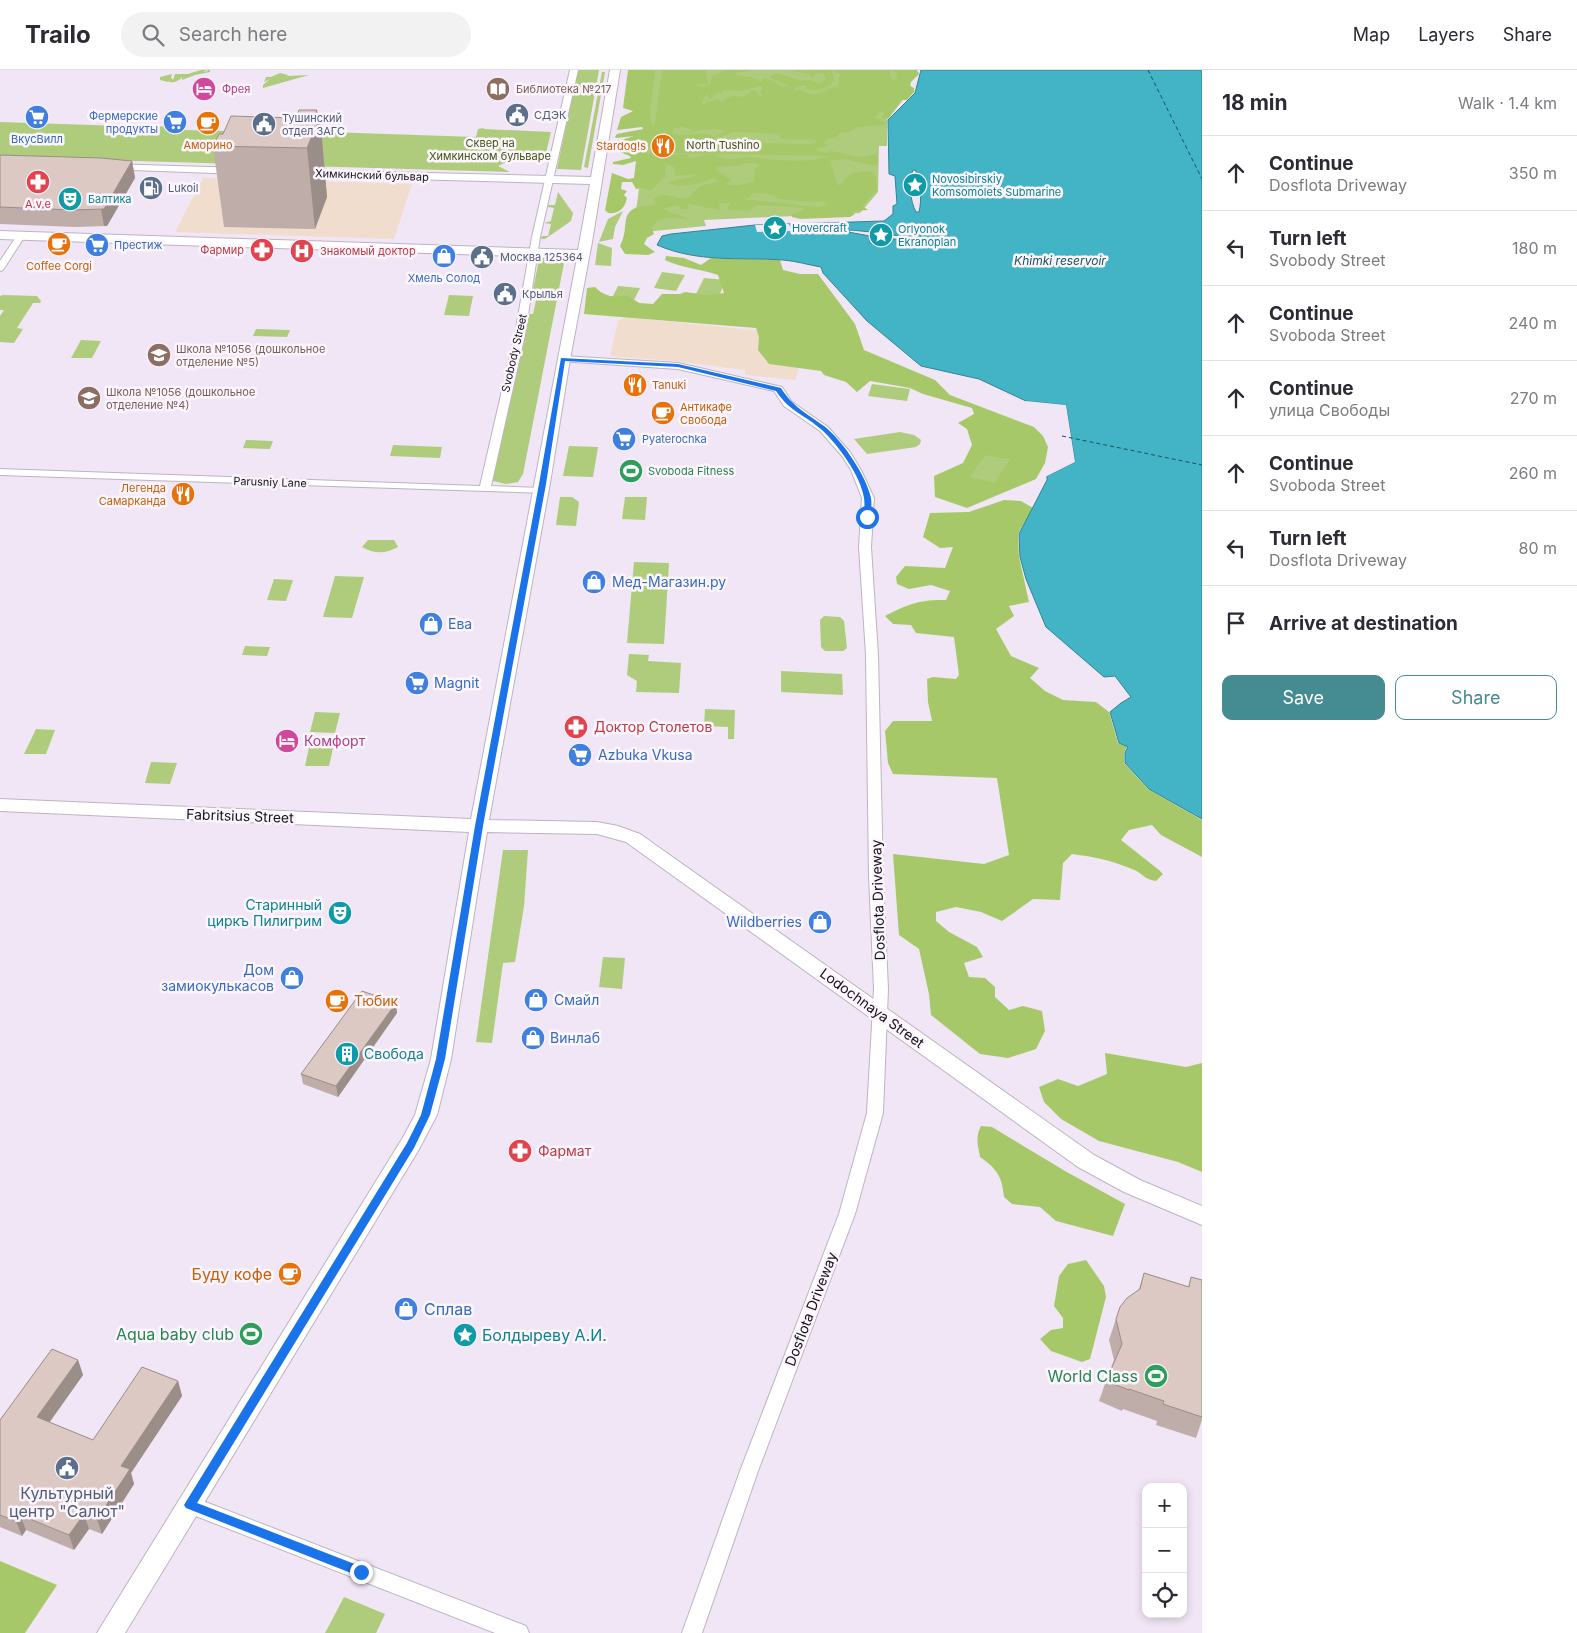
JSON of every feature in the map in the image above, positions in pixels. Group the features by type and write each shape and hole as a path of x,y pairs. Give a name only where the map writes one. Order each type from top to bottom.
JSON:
{"main road":[{"path":"110,1633 410,1145 426,1115 441,1059 479,826 541,492 615,70"},
{"path":"97,167 257,171"},
{"name":"Химкинский бульвар","path":"286,172 595,181"},
{"path":"0,235 583,254"},
{"name":"Fabritsius Street","path":"0,805 479,826 597,828 623,833 801,956 881,1016"},
{"name":"Lodochnaya Street","path":"881,1016 1086,1162 1132,1186 1202,1216"}],"street":[{"name":"Svobody Street","path":"485,490 520,334 534,252 574,70"},
{"path":"0,268 21,236"},
{"name":"Dosflota Driveway","path":"563,359 678,366 778,389 788,404 824,429 856,470 868,503 865,547 872,655 881,1016 876,1112 847,1214 800,1342 749,1471 692,1633"},
{"name":"Parusniy Lane","path":"0,472 541,492"},
{"path":"190,1505 519,1633"}],"shaded area":[{"path":"203,178 412,184 394,239 175,232"},
{"path":"626,317 810,336 795,380 745,375 745,370 673,361 610,356 618,321"}],"green space":[{"path":"207,70 210,70 210,72 182,80 182,77 174,82 169,82 171,80 168,82 160,80 160,77 172,74 173,80 175,74 188,74"},
{"path":"578,70 599,70 581,170 557,169"},
{"name":"North Tushino","path":"628,70 655,70 650,114 651,125 655,124 662,70 706,70 708,83 695,85 703,87 710,84 713,75 728,70 754,70 736,73 735,75 756,78 762,82 762,79 765,78 784,87 789,86 769,77 777,73 801,81 809,80 819,83 826,79 824,74 817,73 812,78 810,74 792,71 832,70 834,79 831,85 819,90 805,89 807,87 802,86 793,90 814,94 838,87 839,76 842,74 834,72 838,70 890,70 890,77 894,80 897,74 894,70 917,70 919,74 908,85 914,88 914,92 907,100 901,100 889,118 881,117 885,113 881,111 878,113 878,116 874,117 886,123 886,125 857,127 849,132 840,133 836,138 827,139 824,142 827,145 826,147 818,148 818,151 828,153 832,151 859,157 877,154 878,163 873,166 845,159 830,161 838,185 841,185 847,177 854,173 863,171 873,172 876,177 877,190 862,206 868,210 852,211 855,214 850,217 800,219 792,217 792,214 802,211 804,208 757,205 749,211 728,210 727,208 731,203 719,203 720,210 688,204 689,209 681,209 678,205 663,209 688,219 667,218 654,224 652,229 654,234 647,238 644,244 655,252 648,255 625,254 620,246 626,218 629,213 642,206 654,205 653,199 657,196 668,195 687,198 697,188 719,181 714,178 684,186 672,184 667,182 696,176 696,174 676,176 674,167 667,164 665,176 651,191 642,188 636,189 632,182 622,182 621,189 627,191 624,195 627,198 625,205 618,212 608,213 605,210 612,173 628,179 634,178 636,161 623,165 613,164 613,162 631,158 617,151 644,150 647,152 647,155 654,151 669,157 677,154 687,154 690,158 695,158 712,154 730,159 747,157 800,161 830,156 674,153 666,150 664,142 654,143 648,148 617,146 615,145 618,141 634,136 616,138 617,134 643,129 642,127 617,130 621,117 633,111 623,108","holes":["761,86 763,89 760,91 762,95 759,97 758,92 752,90 745,97 732,96 724,99 725,103 718,99 703,104 702,102 707,93 709,99 718,92 722,94 723,90 740,91","682,127 693,130 686,133 712,129 725,132 715,136 718,138 733,132 780,134 780,138 789,140 809,139 818,141 811,144 719,142 709,134 678,135 672,133 674,128","748,163 759,165 755,169 754,181 740,185 726,185 731,180 716,170 717,167 737,166","752,193 762,193 778,199 822,201 828,205 818,207 742,199 750,198"]},
{"name":"North Tushino","path":"652,70 912,70 910,91 887,120 887,146 879,146 878,192 860,213 704,220 706,226 633,233 645,144"},
{"path":"602,72 605,72 588,168 584,167"},
{"path":"280,73 287,76 309,75 263,88 263,85 270,79 264,82 266,77"},
{"name":"Сквер на Химкинском бульваре","path":"0,122 123,126 123,128 180,126 182,130 233,131 239,129 476,137 478,129 484,128 551,132 546,153 520,156 498,166 510,172 0,157"},
{"path":"558,192 573,213 571,221 545,239 541,239 542,236 548,236 551,224 544,223 551,221 554,208 548,207 548,205 555,205"},
{"path":"623,211 615,227 613,239 599,242 608,219"},
{"path":"598,243 612,248 611,266 595,265"},
{"path":"546,256 565,258 523,474 518,482 506,484 493,481 492,479 528,314 533,314 538,291 533,290 539,259"},
{"path":"666,256 684,258 701,265 711,258 780,260 783,270 800,274 818,274 855,324 864,350 935,380 950,395 1034,427 1043,436 1048,447 1045,463 1036,479 967,508 935,497 934,476 963,463 972,445 967,429 958,423 974,414 972,408 923,394 910,388 870,381 857,392 846,382 824,375 821,371 769,364 758,350 759,337 756,328 584,314 587,288 595,287 602,293 610,296 627,295 639,303 653,304 662,294 680,294 685,292 708,295 724,293 718,275 665,260","holes":["986,455 1009,460 994,483 970,477"]},
{"path":"662,272 685,275 676,291 654,288"},
{"path":"704,278 726,280 719,296 696,294"},
{"path":"618,286 640,288 634,300 612,298"},
{"path":"449,295 473,296 469,316 444,315"},
{"path":"0,296 37,296 41,301 40,303 33,303 17,328 23,329 14,343 0,342 0,316 4,310 0,310"},
{"path":"256,329 290,330 287,337 253,336"},
{"path":"81,340 101,341 92,358 71,358"},
{"path":"872,384 910,389 907,401 868,396"},
{"path":"900,432 914,435 921,440 920,444 916,447 867,454 854,439"},
{"path":"246,440 273,441 270,449 243,448"},
{"path":"393,445 442,447 440,458 390,456"},
{"path":"569,446 598,447 593,477 563,476"},
{"path":"986,454 1009,460 994,484 969,478"},
{"path":"560,497 572,497 579,502 576,526 556,525"},
{"path":"625,497 647,497 645,520 622,519"},
{"path":"1004,500 1021,501 1033,508 1018,534 1019,557 1029,602 1009,606 1014,616 996,629 1011,656 1039,668 1030,678 1045,691 1063,700 1096,702 1109,712 1118,743 1127,747 1124,752 1124,763 1148,789 1202,820 1202,857 1161,835 1152,825 1129,830 1121,840 1163,874 1156,881 1148,879 1136,871 1117,863 1072,854 1063,863 1060,900 1033,899 1002,921 981,912 956,907 936,912 936,921 949,932 977,947 983,957 964,963 969,977 985,978 995,987 995,997 1009,1010 1023,1006 1042,1011 1045,1031 1036,1049 1008,1058 980,1054 931,1015 929,994 919,949 899,935 893,854 984,864 1009,855 997,778 893,774 888,763 885,731 893,721 932,721 928,702 927,679 933,677 956,679 959,675 954,637 916,633 911,625 893,624 885,616 914,603 929,600 946,600 950,591 931,585 909,589 897,584 896,577 905,566 945,568 953,547 940,548 923,537 930,513 969,512"},
{"path":"368,540 394,540 398,547 384,552 371,551 362,547"},
{"path":"634,562 669,563 664,644 627,643"},
{"path":"335,576 364,577 352,618 323,617"},
{"path":"274,579 293,580 286,601 267,600"},
{"path":"824,616 840,617 844,621 847,648 843,651 825,651 821,647 820,620"},
{"path":"245,646 270,647 267,656 242,655"},
{"path":"629,654 649,655 648,661 681,663 679,693 636,692 637,681 627,675"},
{"path":"781,671 842,674 843,695 781,692"},
{"path":"705,709 735,710 734,739 728,739 728,727 704,726"},
{"path":"315,712 340,713 335,733 310,732"},
{"path":"36,729 55,730 46,754 24,754"},
{"path":"310,743 334,744 329,766 305,766"},
{"path":"151,762 177,763 170,784 145,783"},
{"path":"503,850 528,850 524,906 515,962 503,963 492,1043 476,1042"},
{"path":"603,957 625,958 622,989 599,987"},
{"path":"1105,1053 1186,1067 1202,1063 1202,1172 1178,1162 1099,1141 1061,1119 1044,1102 1039,1087 1058,1079 1078,1086 1107,1074"},
{"path":"981,1126 992,1127 1065,1171 1125,1204 1113,1236 1056,1221 1040,1207 1012,1204 1004,1197 998,1174 991,1165 980,1157 978,1138"},
{"path":"1086,1260 1104,1286 1106,1297 1090,1359 1082,1362 1051,1351 1040,1339 1051,1330 1063,1328 1063,1318 1054,1306 1059,1276 1068,1264"},
{"path":"0,1561 57,1585 25,1633 0,1633"},
{"path":"344,1597 385,1614 376,1633 325,1633"}],"water":[{"name":"Khimki reservoir","path":"921,70 1202,70 1202,819 1149,789 1125,763 1125,752 1128,747 1119,743 1110,712 1131,697 1115,676 1104,677 1046,627 1026,579 1020,557 1019,534 1047,480 1047,476 1075,462 1066,405 1026,401 979,379 921,366 867,321 823,273 821,267 783,260 688,255 657,245 662,236 671,234 755,225 884,221 893,214 893,206 897,204 895,176 889,174 888,120 915,93","holes":["913,170 917,174 920,185 919,212 916,212 911,197 910,185","878,226 887,227 885,234 907,237 921,236 912,240 916,246 911,245 905,240 884,238 880,244 870,243 870,236 848,232 851,230 871,232"]}],"pier":[{"path":"789,224 792,231 757,232 755,225"},
{"path":"1026,401 1066,405 1075,462 1047,476 1047,474 1072,461 1064,407 1026,403"}],"building":[{"path":"299,110 317,110 314,117 320,117 307,148 213,146 219,134 223,134 231,116 296,118"},
{"path":"0,155 101,158 132,161 104,209 72,210 0,207"},
{"name":"Свобода","path":"362,991 396,1003 336,1086 301,1074"},
{"name":"World Class","path":"1144,1273 1189,1287 1191,1277 1202,1280 1202,1417 1163,1404 1164,1401 1106,1381 1122,1344 1116,1319 1120,1307 1127,1298 1140,1289"},
{"name":"Культурный центр \"Салют\"","path":"52,1349 78,1360 37,1417 93,1440 142,1367 178,1381 121,1466 130,1469 97,1519 84,1514 69,1535 20,1515 16,1521 0,1515 0,1420"}],"ferry route":[{"path":"1148,70 1202,179"},
{"path":"1062,436 1202,465"}],"place":[{"name":"Фрея","path":"204,89"},
{"name":"Библиотека №217","path":"498,89"},
{"name":"СДЭК","path":"517,115"},
{"name":"ВкусВилл","path":"37,117"},
{"name":"Фермерские продукты","path":"175,122"},
{"name":"Аморино","path":"208,123"},
{"name":"Тушинский отдел ЗАГС","path":"264,124"},
{"name":"Stardog!s","path":"663,146"},
{"name":"A.v.e","path":"38,182"},
{"name":"Novosibirskiy Komsomolets Submarine","path":"915,185"},
{"name":"Lukoil","path":"151,188"},
{"name":"Балтика","path":"70,199"},
{"name":"Hovercraft","path":"775,228"},
{"name":"Orlyonok Ekranoplan","path":"881,235"},
{"name":"Coffee Corgi","path":"59,244"},
{"name":"Престиж","path":"97,245"},
{"name":"Фармир","path":"262,250"},
{"name":"Знакомый доктор","path":"302,251"},
{"name":"Хмель Солод","path":"444,256"},
{"name":"Москва 125364","path":"482,257"},
{"name":"Крылья","path":"505,294"},
{"name":"Школа №1056 (дошкольное отделение №5)","path":"159,355"},
{"name":"Tanuki","path":"635,385"},
{"name":"Школа №1056 (дошкольное отделение №4)","path":"89,398"},
{"name":"Антикафе Свобода","path":"663,413"},
{"name":"Pyaterochka","path":"624,439"},
{"name":"Svoboda Fitness","path":"631,471"},
{"name":"Легенда Самарканда","path":"183,494"},
{"name":"Мед-Магазин.ру","path":"594,582"},
{"name":"Ева","path":"431,624"},
{"name":"Magnit","path":"417,683"},
{"name":"Доктор Столетов","path":"576,727"},
{"name":"Комфорт","path":"287,741"},
{"name":"Azbuka Vkusa","path":"580,755"},
{"name":"Старинный циркъ Пилигрим","path":"340,913"},
{"name":"Wildberries","path":"820,922"},
{"name":"Дом замиокулькасов","path":"292,978"},
{"name":"Смайл","path":"536,1000"},
{"name":"Тюбик","path":"337,1001"},
{"name":"Винлаб","path":"533,1038"},
{"name":"Свобода","path":"347,1054"},
{"name":"Фармат","path":"520,1151"},
{"name":"Буду кофе","path":"290,1274"},
{"name":"Сплав","path":"406,1309"},
{"name":"Aqua baby club","path":"251,1334"},
{"name":"Болдыреву А.И.","path":"465,1335"},
{"name":"World Class","path":"1156,1376"},
{"name":"Культурный центр \"Салют\"","path":"67,1468"}],"route":[{"path":"361,1572 190,1505 410,1145 426,1115 441,1059 479,826 563,359 665,364 705,371 778,389 788,404 824,429 846,454 856,470 868,498 867,517"}]}
